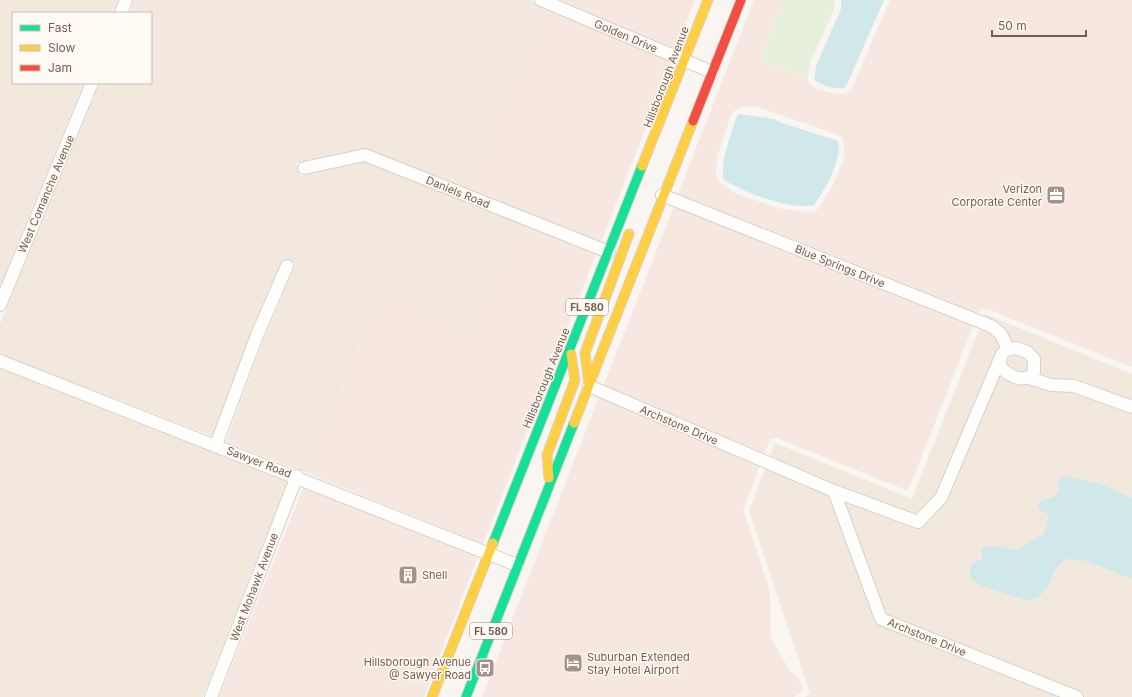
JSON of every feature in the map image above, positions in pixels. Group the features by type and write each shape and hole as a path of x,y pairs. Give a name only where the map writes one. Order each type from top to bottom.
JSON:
{"main road":[{"name":"Hillsborough Avenue","path":"432,697 708,0"},
{"name":"FL 580","path":"466,697 517,564 589,386 662,195 741,0"},
{"path":"589,386 585,353 629,237 627,207"},
{"path":"550,483 547,455 575,380 570,348"}],"street":[{"path":"121,12 126,0"},
{"name":"Golden Drive","path":"541,0 712,72"},
{"name":"West Comanche Avenue","path":"0,304 92,84"},
{"name":"Daniels Road","path":"304,168 365,155 609,252"},
{"name":"Blue Springs Drive","path":"662,195 990,326 1001,334 1008,349"},
{"path":"216,445 257,335 287,266"},
{"path":"1029,378 1034,372 1034,359 1030,355 1021,349 1008,349 1003,353 1000,359 1000,366 1005,372 1018,378 1029,378 1051,385 1074,386 1132,407"},
{"name":"Archstone Drive","path":"589,386 834,491 918,522 941,498 1000,359"},
{"name":"Sawyer Road","path":"0,361 297,476 517,564"},
{"name":"West Mohawk Avenue","path":"211,697 297,476"},
{"name":"Archstone Drive","path":"834,491 881,619 1077,697"}],"shaded area":[{"path":"0,0 118,0 113,12 12,12 12,84 84,84 0,286"},
{"path":"134,0 530,0 545,9 471,190 368,149 295,163 300,176 365,161 466,202 466,204 520,223 476,332 380,296 309,474 226,442 264,338 296,263 283,258 251,333 212,436 0,354 0,324 100,84 152,84 152,12 129,12"},
{"path":"557,0 695,0 675,50"},
{"path":"754,0 785,0 761,53 765,63 808,78 809,83 817,89 838,94 845,93 852,88 890,0 1132,0 1132,367 987,309 981,309 978,314 678,194","holes":["742,107 758,107 836,134 843,138 845,153 843,162 831,189 817,210 810,212 781,209 737,194 718,181 716,171 717,158 730,117 734,111"]},
{"path":"545,9 671,62 601,242 471,190"},
{"path":"674,206 973,326 908,491 777,438 770,439 743,510 768,586 770,598 771,638 790,671 798,677 803,691 794,697 482,697 599,397 709,445 715,433 604,385"},
{"path":"520,223 596,254 483,544 309,474 380,296 476,332"},
{"path":"985,314 1132,374 1132,697 805,697 810,693 749,511 775,443 912,499"},
{"path":"0,368 288,480 203,697 0,697"},
{"path":"304,486 478,556 424,697 219,697"}],"green space":[{"path":"785,0 835,0 835,7 810,63 808,78 765,63 761,54"}],"water":[{"path":"841,0 884,0 847,84 844,88 836,88 828,87 814,80 816,66 841,9"},
{"path":"739,114 774,119 779,122 838,141 838,157 832,174 823,192 814,205 804,206 781,203 755,195 724,180 724,158 736,118"},
{"path":"1065,476 1100,484 1132,498 1132,579 1087,561 1065,559 1055,570 1049,586 1037,598 1025,600 982,586 970,578 971,564 983,559 981,548 998,546 1017,550 1044,534 1049,515 1037,508 1040,501 1053,497 1060,489 1057,482"}],"traffic: fast":[{"path":"493,543 642,166"},
{"path":"466,697 574,423"}],"traffic: slow":[{"path":"642,166 708,0"},
{"path":"574,423 693,121"},
{"path":"589,385 585,353 629,234"},
{"path":"549,478 547,455 575,380 571,354"},
{"path":"432,697 493,543"}],"traffic: jam":[{"path":"693,121 741,0"}],"place":[{"name":"Verizon Corporate Center","path":"1056,195"},
{"name":"Shell","path":"408,575"},
{"name":"Suburban Extended Stay Hotel Airport","path":"573,663"},
{"name":"Hillsborough Avenue @ Sawyer Road","path":"485,668"}]}
